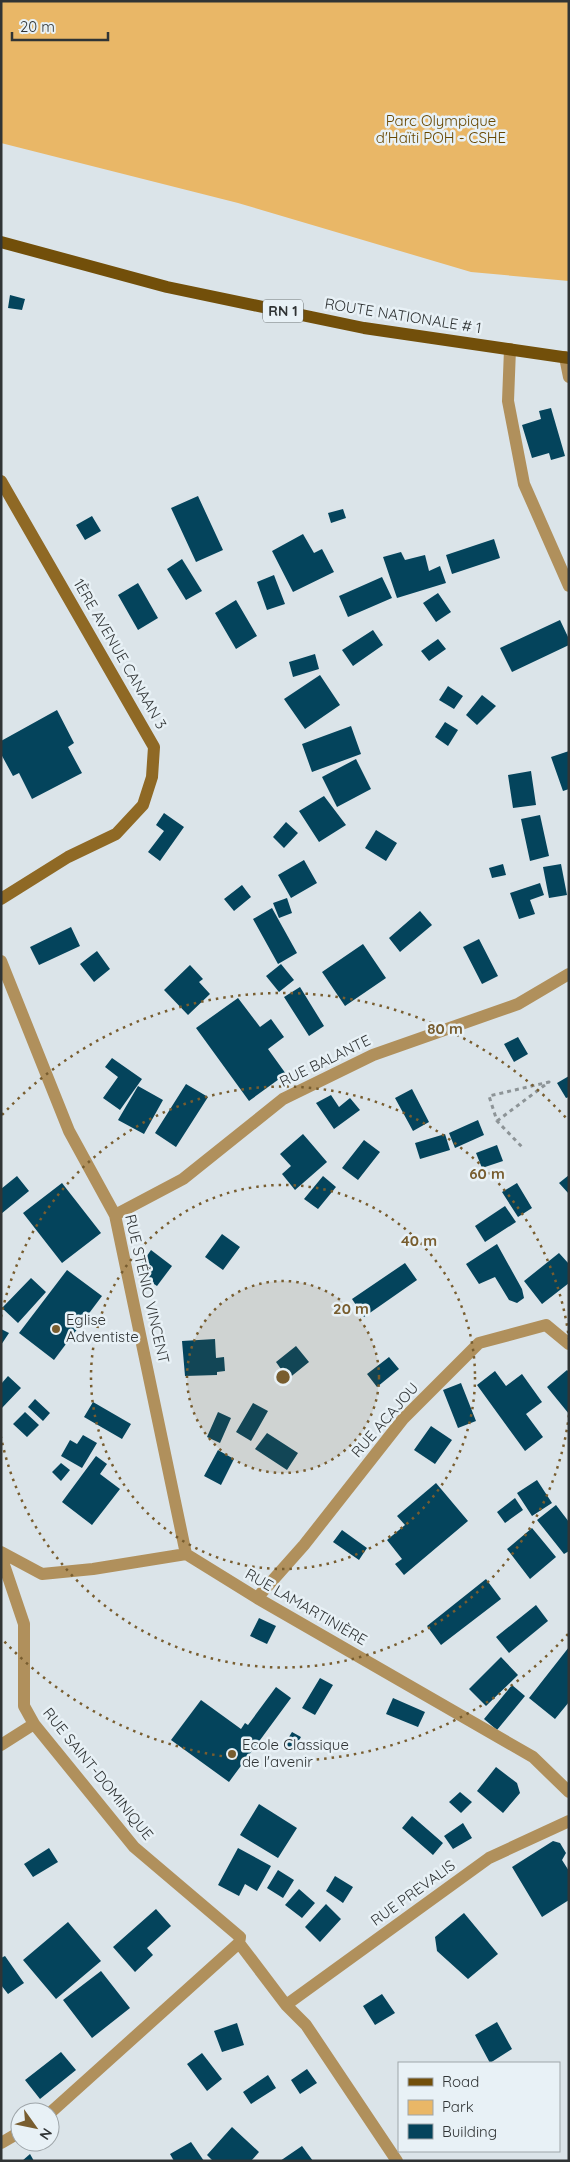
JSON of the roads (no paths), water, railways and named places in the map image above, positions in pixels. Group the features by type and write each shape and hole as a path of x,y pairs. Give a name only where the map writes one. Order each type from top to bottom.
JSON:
{"main road":[{"name":"ROUTE NATIONALE # 1","path":"1,242 176,289 364,328 567,358"},
{"name":"1ÈRE AVENUE CANAAN 3","path":"1,481 154,747 152,777 143,805 116,834 68,857 1,899"}],"street":[{"path":"510,349 508,401 524,484 569,586"},
{"path":"567,358 569,377"},
{"name":"RUE STÉNIO VINCENT","path":"1,960 69,1130 115,1215 186,1554"},
{"name":"RUE BALANTE","path":"115,1215 183,1179 283,1099 373,1055 518,1004 569,974"},
{"name":"RUE ACAJOU","path":"257,1598 304,1545 404,1419 479,1343 546,1325 569,1344"},
{"path":"1,1552 42,1574 93,1569 186,1554"},
{"name":"RUE LAMARTINIÈRE","path":"186,1554 257,1598 533,1757 569,1792"},
{"name":"RUE SAINT-DOMINIQUE","path":"1,1556 24,1624 24,1706 34,1724 134,1848 240,1937 239,1943 286,2005 306,2025 397,2161"},
{"path":"1,1746 34,1724"},
{"name":"RUE PREVALIS","path":"286,2005 489,1858 569,1822"},
{"path":"60,2103 239,1943"}],"place":[{"name":"Eglise Adventiste","path":"56,1329"},
{"name":"Ecole Classique de l'avenir","path":"232,1754"}],"park label":[{"name":"Parc Olympique d'Haïti POH - CSHE","path":"441,130"}]}
